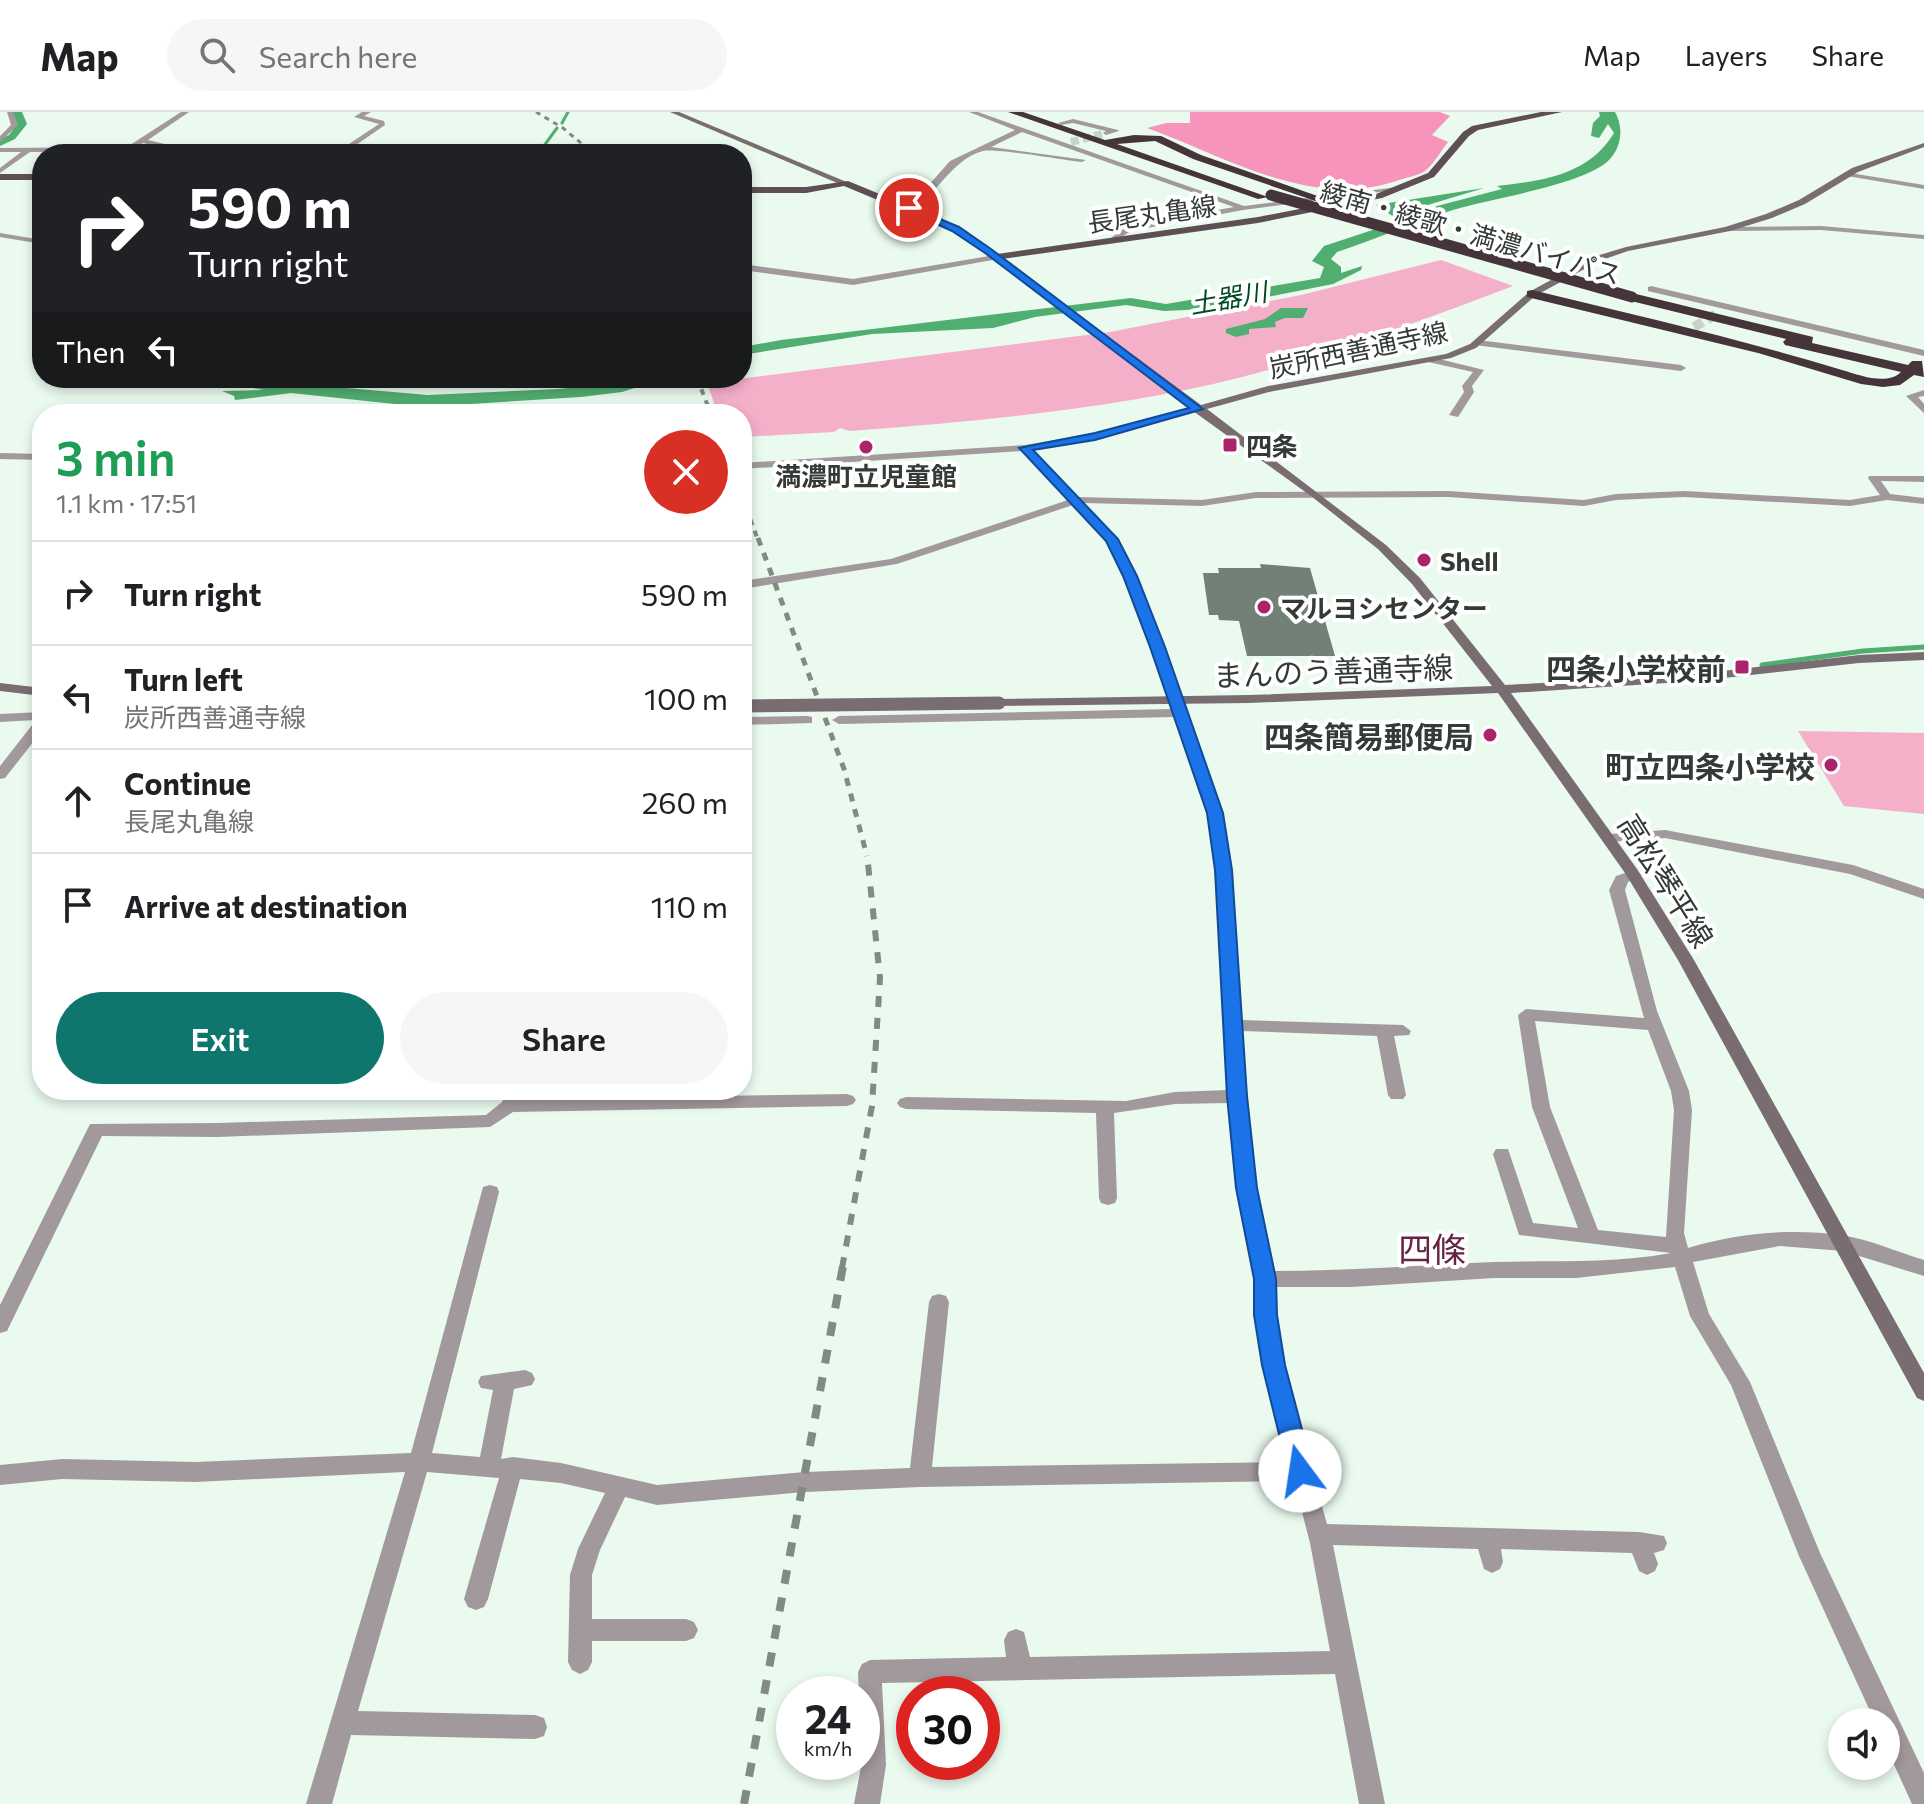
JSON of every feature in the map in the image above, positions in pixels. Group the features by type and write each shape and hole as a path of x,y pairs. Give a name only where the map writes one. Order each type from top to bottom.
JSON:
{"highway":[{"name":"綾南・綾歌・満濃バイパス","path":"1013,112 1108,139"},
{"name":"綾南・綾歌・満濃バイパス","path":"1029,112 1266,196 1446,253 1920,366"},
{"path":"1108,139 1157,138 1197,157 1337,205"},
{"path":"1532,294 1690,329 1869,381 1900,381 1920,366"}],"main road":[{"path":"674,112 751,144"},
{"name":"長尾丸亀線","path":"998,259 1337,205 1398,189 1438,170 1458,143 1475,128 1558,112"},
{"path":"752,144 956,229 1197,409"},
{"name":"炭所西善通寺線","path":"1197,409 1297,383 1448,356 1478,343 1532,294 1612,253 1727,229 1769,216 1802,202 1847,174 1924,145"},
{"path":"0,174 32,176"},
{"path":"752,190 806,190 845,183"},
{"name":"高松琴平線","path":"1197,409 1315,494 1399,563 1501,688 1609,838 1686,960 1924,1392"},
{"name":"まんのう善通寺線","path":"752,706 999,703 1178,708 1748,674 1924,656"},
{"path":"0,687 32,691"}],"street":[{"path":"0,140 15,125 10,112"},
{"path":"138,144 186,112"},
{"path":"353,144 382,125 382,122 357,117 368,112"},
{"path":"972,112 1243,208"},
{"path":"909,208 915,206 953,163 1020,130"},
{"path":"142,141 156,144"},
{"path":"1059,144 1071,142"},
{"path":"981,148 1115,165"},
{"path":"0,150 32,151"},
{"path":"0,174 27,151"},
{"path":"1847,174 1924,187"},
{"path":"1114,240 1128,229 1243,208 1398,189"},
{"path":"1727,229 1821,228 1924,237"},
{"path":"0,235 32,240"},
{"path":"752,268 813,274 853,282 998,259"},
{"path":"1651,289 1920,366"},
{"path":"1478,343 1681,368"},
{"path":"1431,360 1479,370 1467,386 1469,392 1454,415"},
{"path":"1462,375 1474,378"},
{"path":"1924,393 1911,396 1924,410"},
{"path":"752,465 1025,448 1095,436 1197,409"},
{"path":"1025,448 1111,539 1130,576 1215,813 1224,870 1237,1096 1247,1188 1265,1279 1265,1315 1274,1365 1318,1534 1372,1804"},
{"path":"0,456 32,457"},
{"path":"1887,497 1873,478 1924,479"},
{"path":"752,583 893,562 1077,500 1202,503 1256,495 1315,494 1498,496 1584,503 1616,497 1684,494 1850,503 1887,497 1924,501"},
{"path":"839,720 1178,708"},
{"path":"0,718 32,716"},
{"path":"752,721 807,720"},
{"path":"0,775 32,735"},
{"path":"1609,838 1665,834 1853,870 1924,894"},
{"path":"1634,875 1621,879 1617,890 1654,1025 1680,1091 1683,1110 1674,1233 1678,1253 1700,1316 1740,1382 1810,1556 1924,1801"},
{"path":"1591,1237 1541,1107 1526,1015 1654,1025"},
{"path":"1232,1025 1335,1037 1384,1030 1403,1031"},
{"path":"1384,1030 1397,1095"},
{"path":"906,1103 1126,1107 1175,1098 1237,1096"},
{"path":"752,1099 847,1100"},
{"path":"0,1325 96,1129 218,1130 490,1121 511,1100"},
{"path":"1105,1107 1108,1198"},
{"path":"1502,1154 1526,1230 1591,1237 1678,1253"},
{"path":"319,1804 419,1462 490,1192"},
{"path":"1265,1279 1351,1279 1494,1270 1576,1270 1780,1239 1843,1243 1924,1268"},
{"path":"920,1477 939,1302"},
{"path":"489,1466 506,1380"},
{"path":"0,1475 62,1469 195,1472 419,1462 561,1473 657,1495 805,1482 920,1477 1300,1471"},
{"path":"476,1599 513,1467"},
{"path":"580,1662 581,1575 589,1549 619,1487"},
{"path":"1318,1534 1487,1538 1647,1550"},
{"path":"1487,1538 1492,1562"},
{"path":"580,1630 686,1630"},
{"path":"1016,1640 1019,1669"},
{"path":"867,1804 874,1765 870,1672 1344,1662"},
{"path":"343,1723 535,1727"}],"shaded area":[{"path":"1190,112 1440,112 1450,116 1432,135 1448,142 1425,171 1364,188 1332,189 1268,176 1147,128 1166,123 1190,123"},
{"path":"1441,260 1513,286 1311,358 1194,388 1096,406 948,423 850,431 840,428 834,432 752,437 752,404 714,404 709,388 752,388 752,377 1110,332 1301,295"},
{"path":"1798,731 1924,733 1924,814 1844,806"}],"water":[{"name":"土器川","path":"1599,112 1615,112 1620,125 1618,144 1607,162 1576,178 1453,210 1337,252 1331,259 1341,267 1341,273 1362,266 1361,270 1333,284 1207,309 1164,311 1126,305 1035,317 993,328 872,334 752,353 752,345 781,340 1131,298 1166,304 1320,278 1324,267 1312,261 1324,246 1400,221 1376,205 1484,188 1408,211 1414,217 1437,206 1502,189 1497,186 1531,182 1563,173 1592,158 1614,133 1608,124 1599,138 1591,136 1593,123 1600,116"},
{"path":"1281,308 1308,308 1303,318 1285,318 1275,322 1276,327 1249,329 1249,334 1236,337 1226,333 1226,329 1265,319"},
{"path":"252,388 346,388 428,395 635,388 581,397 470,404 395,404 291,393 235,400 234,396 222,391 264,390"}],"building":[{"name":"マルヨシセンター","path":"1260,564 1310,568 1335,656 1247,656 1239,621 1219,620 1218,615 1209,615 1203,573 1219,573 1218,568 1261,568"}],"waterway":[{"path":"0,143 12,137 22,124 17,112"},
{"path":"562,123 568,112"},
{"path":"545,144 557,128"},
{"path":"1762,665 1863,651 1924,647"}],"tunnel":[{"path":"1071,142 1106,133"},
{"path":"1694,327 1718,313"}],"railway":[{"path":"536,112 582,144"},
{"path":"701,388 707,404"},
{"path":"752,524 758,540"},
{"path":"758,538 844,769 867,856"},
{"path":"842,1268 872,1106 880,978 867,854"},
{"path":"744,1804 843,1266"}],"place":[{"name":"四条","path":"1230,445"},
{"name":"満濃町立児童館","path":"866,447"},
{"name":"Shell","path":"1424,560"},
{"name":"マルヨシセンター","path":"1264,607"},
{"name":"四条小学校前","path":"1742,667"},
{"name":"四条簡易郵便局","path":"1490,735"},
{"name":"町立四条小学校","path":"1831,765"}],"district":[{"name":"四條","path":"1432,1248"}],"route":[{"path":"909,208 956,229 988,251 1197,409 1095,436 1025,448 1111,539 1130,576 1158,647 1215,813 1224,870 1225,932 1247,1188 1265,1279 1265,1315 1274,1365 1300,1471"}]}
